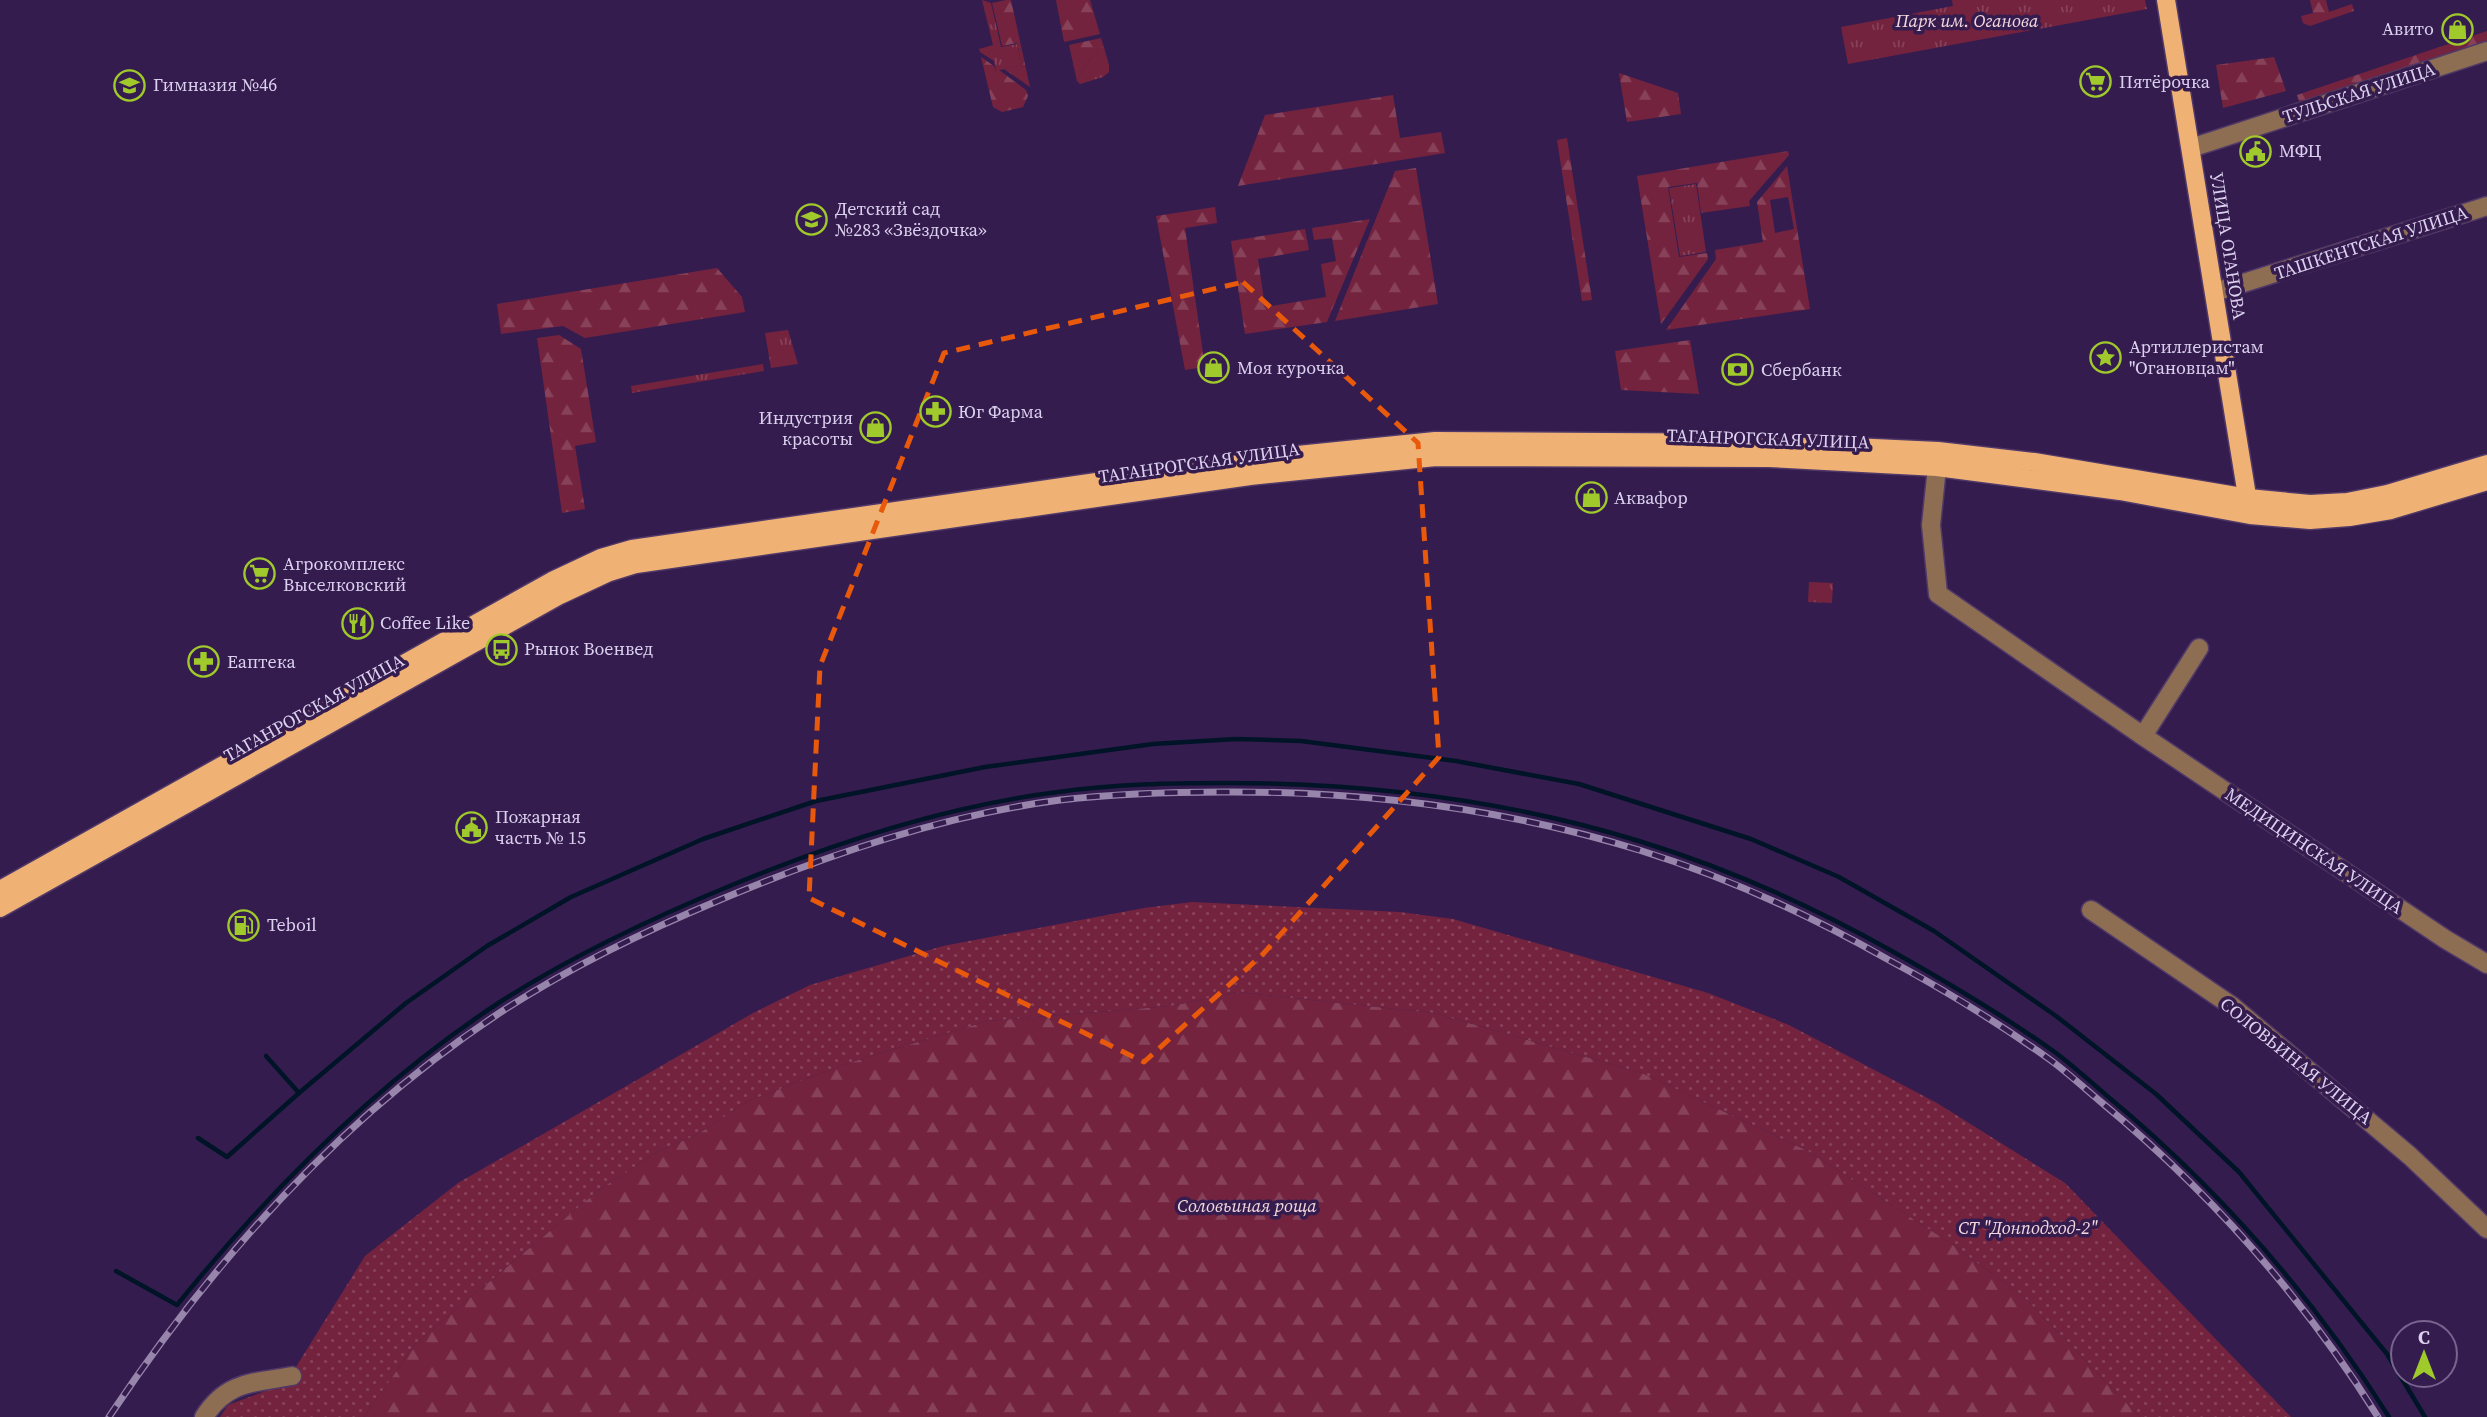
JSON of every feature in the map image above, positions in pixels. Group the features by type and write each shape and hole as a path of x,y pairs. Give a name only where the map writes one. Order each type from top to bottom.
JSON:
{"main road":[{"name":"УЛИЦА ОГАНОВА","path":"2166,0 2249,506"},
{"name":"ТАГАНРОГСКАЯ УЛИЦА","path":"0,890 528,594 601,558 632,549 1201,476 1436,457 1938,459 2120,491 2249,506 2310,520 2391,510 2487,481"},
{"name":"ТАГАНРОГСКАЯ УЛИЦА","path":"2249,506 2347,502 2388,494 2487,464"},
{"name":"ТАГАНРОГСКАЯ УЛИЦА","path":"0,908 560,595 607,573 636,564 1201,476"}],"street":[{"name":"ТУЛЬСКАЯ УЛИЦА","path":"2191,148 2487,51"},
{"name":"ТАШКЕНТСКАЯ УЛИЦА","path":"2215,292 2487,206"},
{"name":"МЕДИЦИНСКАЯ УЛИЦА","path":"1938,459 1931,526 1938,594 2143,736 2445,939 2487,964"},
{"path":"2143,736 2199,648"},
{"name":"СОЛОВЬИНАЯ УЛИЦА","path":"2091,909 2232,1006 2410,1156 2487,1229"},
{"path":"204,1417 215,1400 239,1385 292,1376"}],"highlighted area":[{"path":"1243,282 1418,443 1439,757 1263,954 1144,1062 809,898 820,666 944,353"}],"green space":[{"path":"982,0 991,3 1001,47 1017,44 1022,65 996,71 994,61 980,52 979,49 993,45"},
{"path":"1011,0 1030,87 1004,69 1022,65 1017,43 1002,46 992,3"},
{"path":"1056,0 1090,0 1100,34 1064,42"},
{"name":"Парк им. Оганова","path":"1952,0 2145,0 2147,9 1848,64 1841,27 1953,6"},
{"path":"2310,0 2326,0 2329,12 2352,4 2354,11 2310,26 2303,23 2301,16 2313,13"},
{"path":"2487,31 2487,45 2301,108 2297,95"},
{"path":"1101,38 1103,44 1084,67 1077,81 1069,45"},
{"path":"1103,44 1109,72 1103,77 1080,84 1077,81 1084,67"},
{"path":"981,57 994,66 996,71 999,70 1026,90 1028,96 1023,107 1002,112 993,107"},
{"path":"2274,57 2286,91 2223,108 2216,65"},
{"path":"1619,73 1678,93 1681,114 1627,122"},
{"path":"1393,95 1400,138 1441,132 1445,153 1238,186 1265,115"},
{"path":"1567,138 1592,300 1582,301 1557,140"},
{"path":"1788,151 1789,155 1749,201 1750,206 1701,213 1697,183 1668,187 1679,257 1707,253 1708,259 1661,324 1637,176"},
{"path":"1787,166 1810,309 1666,330 1716,259 1715,250 1763,242 1757,202","holes":["1788,197 1794,229 1775,233 1770,200"]},
{"path":"1416,168 1438,304 1335,321 1395,171"},
{"path":"1696,184 1706,252 1680,256 1669,188"},
{"path":"1215,207 1217,223 1185,228 1205,367 1185,370 1156,216"},
{"path":"1370,219 1327,322 1245,334 1231,241 1305,229 1309,250 1258,259 1265,307 1326,297 1321,264 1336,261 1332,238 1314,240 1312,228"},
{"path":"717,268 742,297 745,312 585,338 563,326 501,334 497,304"},
{"path":"788,330 798,364 771,368 765,333"},
{"path":"559,335 581,349 596,442 575,446 585,509 562,513 537,338"},
{"path":"1690,340 1699,394 1621,390 1615,351"},
{"path":"763,364 764,371 632,393 631,386"},
{"path":"1809,582 1833,583 1832,603 1808,602"},
{"name":"СТ \"Донподход-2\"","path":"1192,902 1400,912 1453,919 1708,993 1789,1025 1937,1103 2065,1183 2291,1417 2140,1417 2024,1297 1949,1242 1808,1151 1642,1073 1434,1013 1237,992 1171,1006 987,1021 845,1064 748,1101 698,1134 659,1151 600,1189 416,1343 364,1417 220,1417 228,1405 286,1383 365,1256 458,1183 753,1013 810,985 943,946 1144,908"},
{"name":"Соловьиная роща","path":"1237,992 1434,1013 1642,1073 1808,1151 1949,1242 2024,1297 2140,1417 364,1417 416,1343 600,1189 659,1151 698,1134 748,1101 845,1064 987,1021 1171,1006"}],"waterway":[{"path":"198,1138 227,1157 406,1003 487,946 571,897 703,839 816,801 985,767 1153,744 1236,739 1301,741 1456,761 1579,784 1751,839 1839,877 1934,931 2056,1016 2156,1094 2239,1172 2387,1354 2425,1417"},
{"path":"116,1271 177,1305 212,1262 287,1180 368,1103 454,1034 500,1002 584,953 672,911 771,869 851,840 933,816 1016,798 1079,789 1185,783 1331,786 1487,805 1639,841 1736,875 1799,903 1954,987 2056,1053 2147,1130 2186,1167 2224,1205 2295,1286 2328,1328 2389,1417"},
{"path":"266,1056 299,1093"}],"railway":[{"path":"109,1417 193,1301 286,1193 390,1095 504,1010 556,978 638,936 722,899 846,852 931,826 973,815 1060,800 1223,792 1328,795 1433,805 1485,813 1588,836 1703,872 1797,912 1857,943 1949,994 2029,1045 2062,1069 2141,1136 2217,1210 2286,1288 2378,1417"}],"place":[{"name":"Авито","path":"2457,29"},
{"name":"Пятёрочка","path":"2096,82"},
{"name":"Гимназия №46","path":"130,85"},
{"name":"МФЦ","path":"2256,151"},
{"name":"Детский сад №283 «Звёздочка»","path":"812,219"},
{"name":"Артиллеристам \"Огановцам\"","path":"2106,357"},
{"name":"Моя курочка","path":"1214,368"},
{"name":"Сбербанк","path":"1738,370"},
{"name":"Юг Фарма","path":"935,412"},
{"name":"Индустрия красоты","path":"876,428"},
{"name":"Аквафор","path":"1591,498"},
{"name":"Агрокомплекс Выселковский","path":"260,574"},
{"name":"Coffee Like","path":"357,623"},
{"name":"Рынок Военвед","path":"501,649"},
{"name":"Еаптека","path":"204,662"},
{"name":"Пожарная часть № 15","path":"472,827"},
{"name":"Teboil","path":"244,925"}]}
